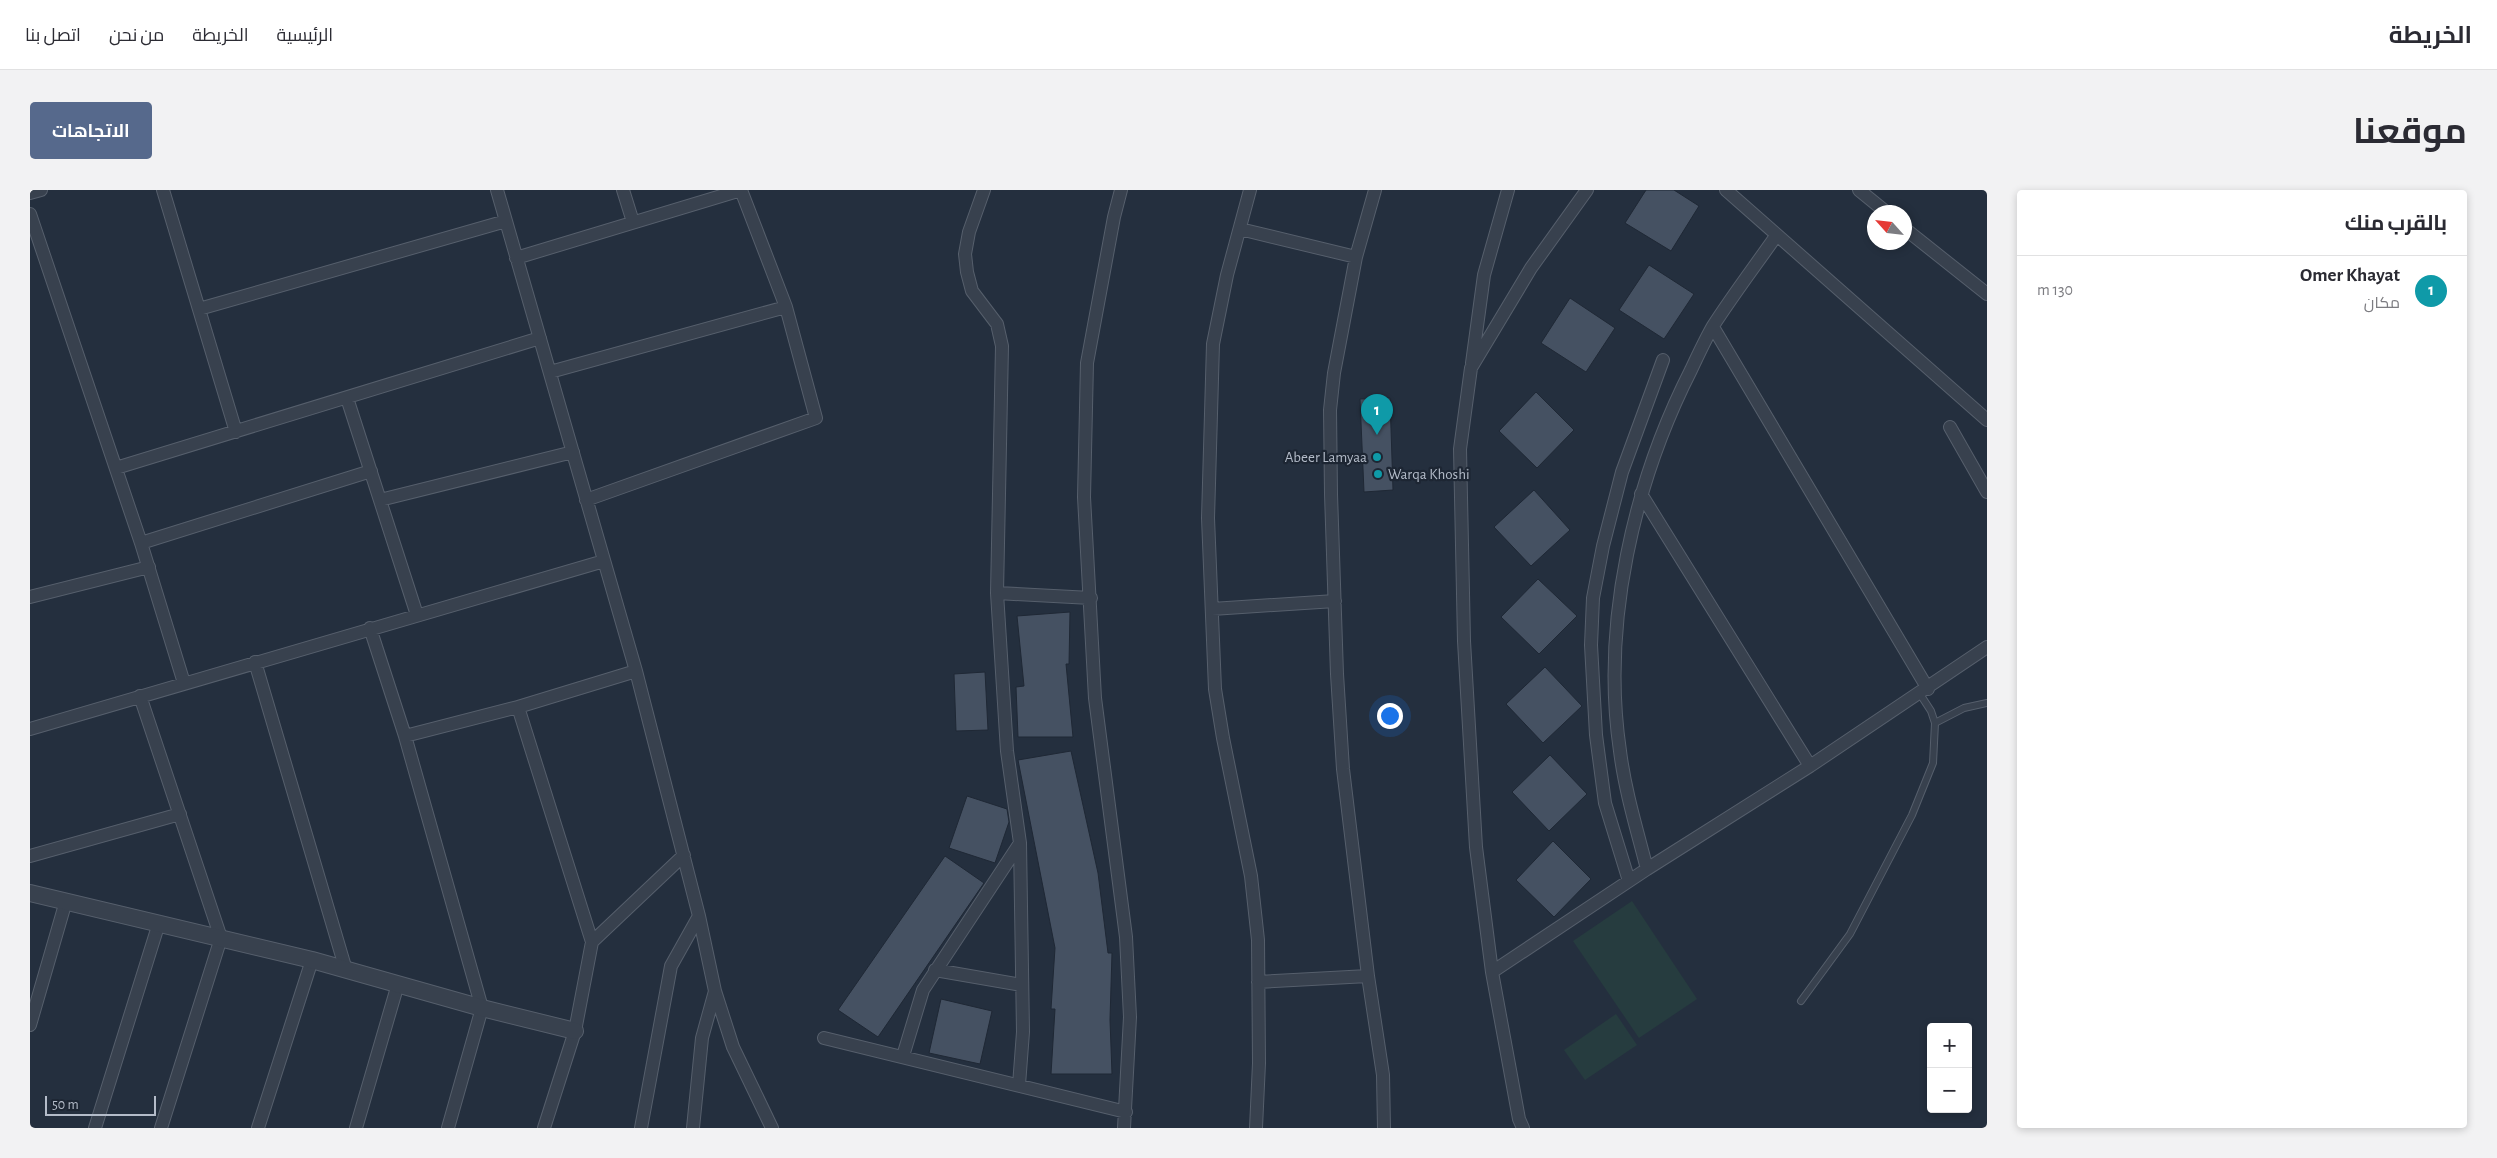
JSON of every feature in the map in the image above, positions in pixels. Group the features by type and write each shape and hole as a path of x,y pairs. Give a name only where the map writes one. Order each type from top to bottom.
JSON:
{"street":[{"path":"30,193 40,190"},
{"path":"163,190 236,432"},
{"path":"497,190 636,672 684,855 715,991 733,1047 772,1128"},
{"path":"623,190 634,222"},
{"path":"516,258 741,190 786,307 816,418 586,500"},
{"path":"984,190 969,232 964,254 972,291 997,324 1002,346 997,593 1007,751 1020,843 1023,1032 1019,1085"},
{"path":"1121,190 1114,217 1087,363 1084,497 1095,698 1126,937 1130,1017 1124,1128"},
{"path":"1250,190 1213,344 1208,498 1215,689 1222,738 1251,876 1258,940 1259,1063 1256,1128"},
{"path":"1375,190 1356,257 1337,355 1330,410 1335,601 1343,769 1368,976 1384,1075 1384,1128"},
{"path":"1508,190 1484,275 1460,449 1464,641 1476,847 1492,972 1519,1125"},
{"path":"1471,368 1531,268 1587,190"},
{"path":"1726,190 1987,420"},
{"path":"1859,190 1877,205"},
{"path":"30,214 149,567 184,684"},
{"path":"199,310 506,221"},
{"path":"1240,229 1356,257"},
{"path":"1912,234 1987,294"},
{"path":"1647,869 1619,750 1616,676 1621,592 1642,494 1672,406 1713,327 1776,236"},
{"path":"550,372 786,307"},
{"path":"1713,327 1924,692"},
{"path":"116,468 540,338"},
{"path":"1629,881 1605,803 1597,745 1591,654 1593,598 1603,546 1622,472 1662,360"},
{"path":"347,398 417,615"},
{"path":"1950,427 1987,492"},
{"path":"380,500 573,452"},
{"path":"141,543 371,471"},
{"path":"1642,494 1810,766"},
{"path":"30,728 604,561"},
{"path":"30,597 149,567"},
{"path":"997,593 1091,598"},
{"path":"1212,609 1335,601"},
{"path":"370,628 405,736 482,1008 448,1128"},
{"path":"1492,972 1647,869 1924,692 1987,647"},
{"path":"255,662 346,970"},
{"path":"405,736 518,707 636,672"},
{"path":"140,696 221,938 161,1128"},
{"path":"518,707 592,942 575,1031 544,1128"},
{"path":"30,856 180,814"},
{"path":"903,1056 923,990 1020,843"},
{"path":"592,942 684,855"},
{"path":"31,890 66,901 312,960 482,1008 575,1031"},
{"path":"30,1025 33,1006 66,901"},
{"path":"641,1128 671,966 699,916"},
{"path":"95,1128 159,923"},
{"path":"258,1128 312,960"},
{"path":"935,970 1022,985"},
{"path":"1258,982 1368,976"},
{"path":"356,1128 398,984"},
{"path":"694,1128 702,1038 715,991"},
{"path":"824,1038 1126,1112"}],"lane":[{"path":"1801,1001 1850,934 1912,816 1933,763 1935,723 1924,692"},
{"path":"1935,723 1964,708 1987,703"}],"green space":[{"path":"1632,901 1697,999 1639,1038 1573,941"},
{"path":"1616,1014 1637,1045 1585,1080 1564,1050"}],"building":[{"path":"1646,190 1674,190 1699,206 1671,251 1625,223"},
{"path":"1649,265 1694,294 1664,339 1619,310"},
{"path":"1570,298 1615,328 1586,372 1541,343"},
{"path":"1536,392 1574,430 1537,468 1499,431"},
{"path":"1390,398 1393,490 1364,492 1360,399"},
{"path":"1534,490 1570,530 1531,566 1494,527"},
{"path":"1538,579 1577,616 1539,654 1501,617"},
{"path":"1070,612 1069,664 1066,664 1073,737 1018,737 1016,687 1024,686 1017,616"},
{"path":"1545,667 1582,706 1543,743 1506,704"},
{"path":"985,672 988,730 956,731 954,674"},
{"path":"1071,751 1098,873 1108,953 1112,953 1110,1020 1112,1074 1051,1074 1055,1009 1051,1009 1055,948 1018,760"},
{"path":"1550,755 1587,794 1549,831 1512,792"},
{"path":"967,796 1007,809 1009,822 995,863 949,848"},
{"path":"1553,841 1591,879 1554,917 1516,880"},
{"path":"945,856 984,883 878,1037 838,1010"},
{"path":"941,999 992,1011 980,1064 929,1053"}],"place":[{"name":"Omer Khayat","path":"1377,435"},
{"name":"Abeer Lamyaa","path":"1377,457"},
{"name":"Warqa Khoshi","path":"1378,474"}]}
